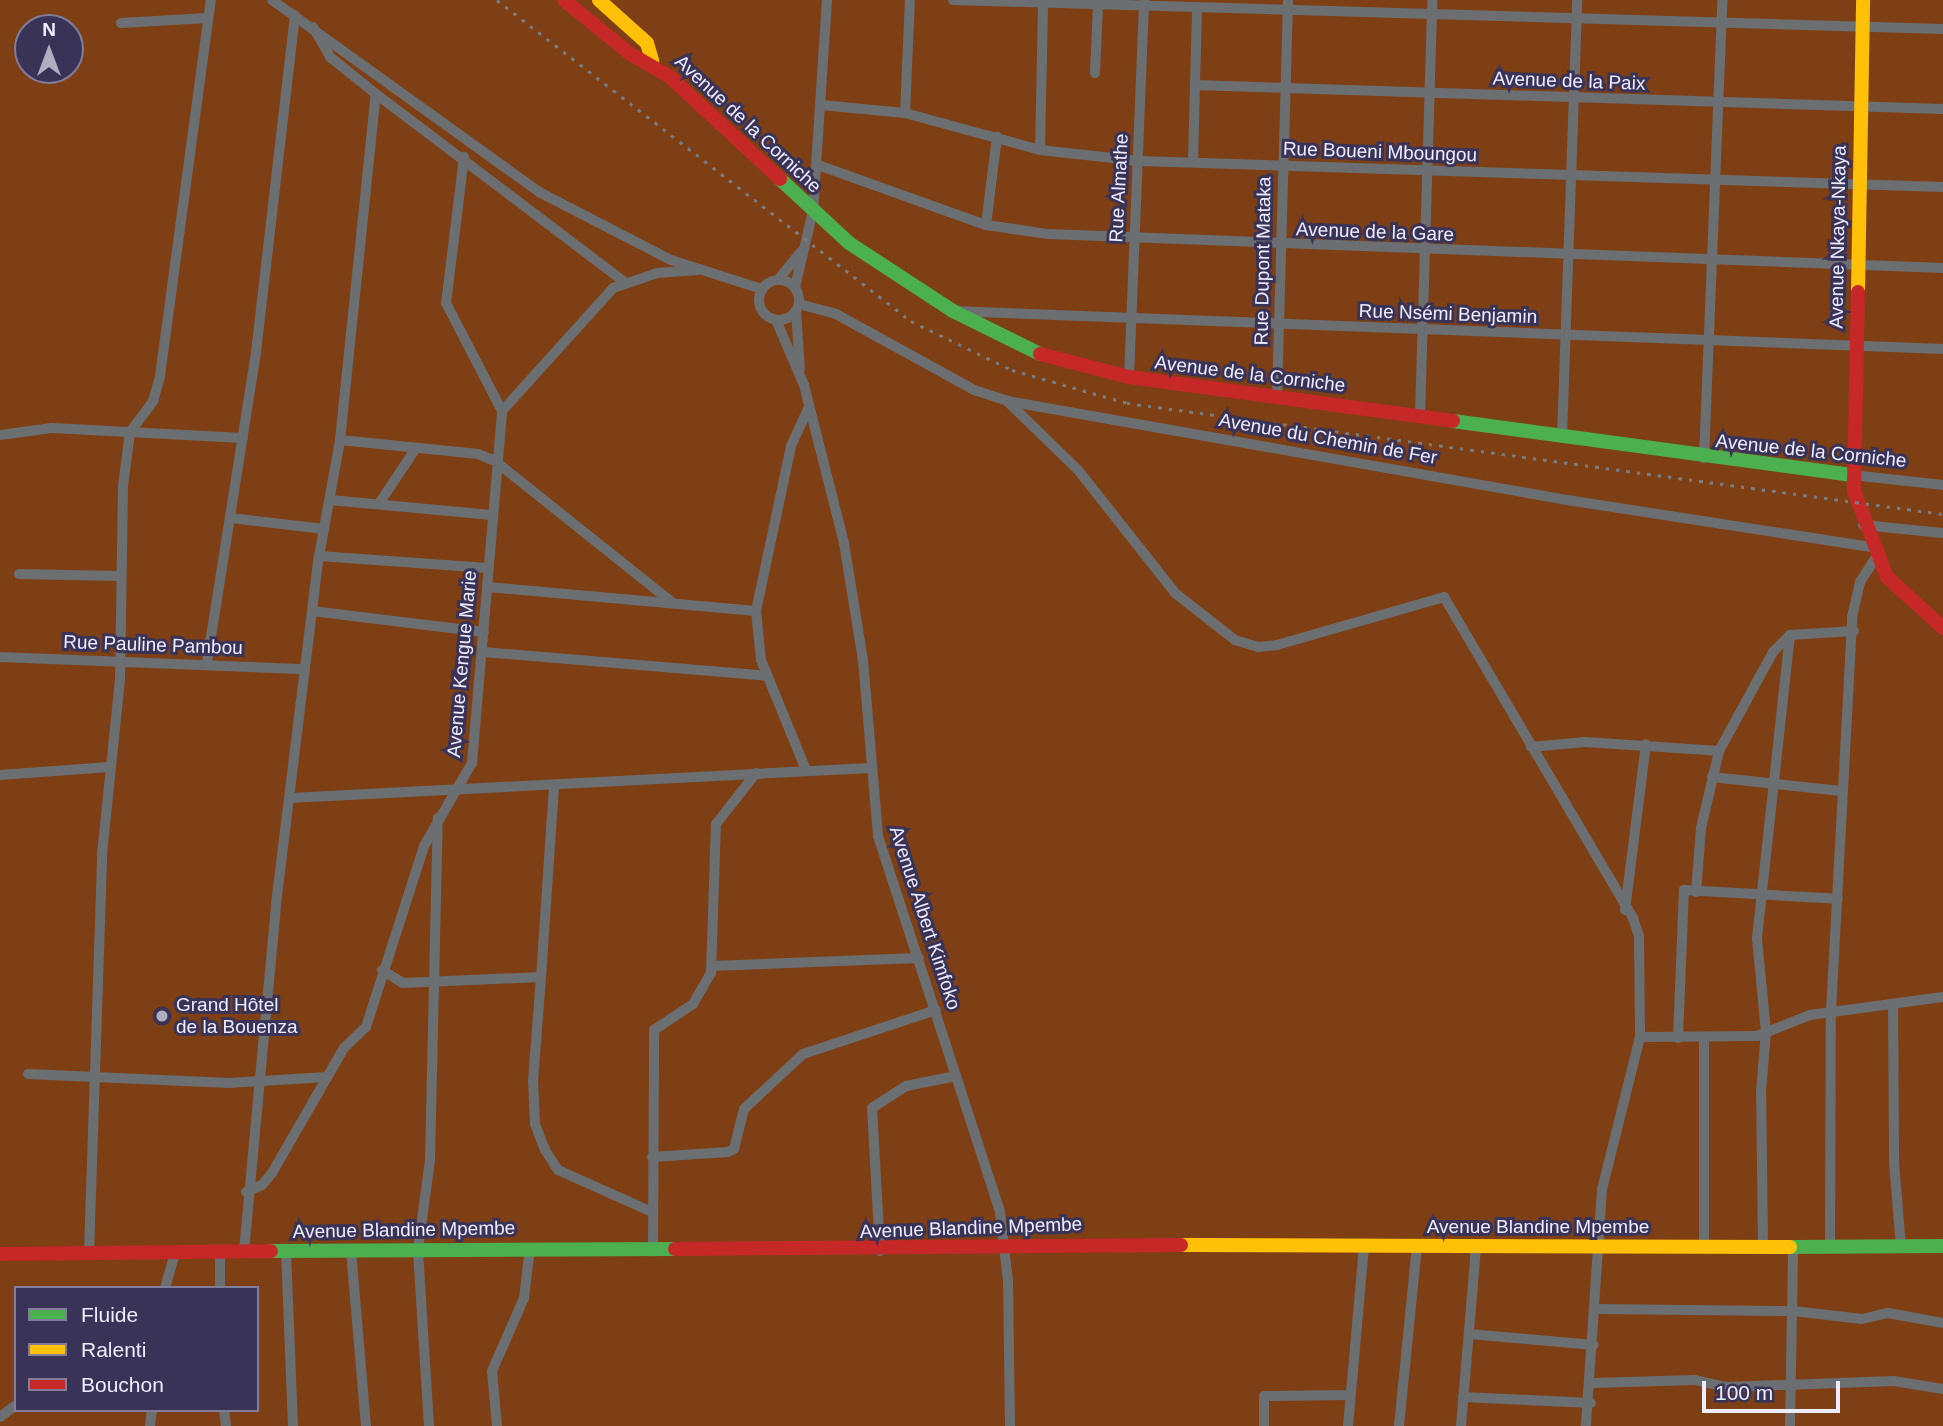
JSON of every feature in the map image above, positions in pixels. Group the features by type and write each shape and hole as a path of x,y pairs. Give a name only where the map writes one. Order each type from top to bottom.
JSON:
{"street":[{"path":"89,1253 98,1078 99,915 120,663 119,576 130,432 153,401 160,376 211,0"},
{"path":"272,0 530,186 618,236 698,270 762,289 778,279 804,249"},
{"name":"Avenue de la Corniche","path":"565,0 629,53 652,61 849,243 953,311 1033,352 1129,377 1704,458 1943,485"},
{"name":"Avenue de la Corniche","path":"599,0 646,43 652,61"},
{"path":"762,289 760,306 776,320 797,308 795,287 813,211 818,165 827,0"},
{"path":"905,113 911,0"},
{"path":"953,0 1098,5 1144,3 1196,8 1288,5 1432,14 1943,29"},
{"path":"1420,416 1432,0"},
{"path":"1562,436 1570,98 1577,0"},
{"path":"1704,458 1722,0"},
{"name":"Avenue Nkaya-Nkaya","path":"1863,0 1852,475 1863,525 1874,552 1895,587 1943,628"},
{"path":"1040,150 1043,3"},
{"name":"Rue Almathe","path":"1129,377 1144,3"},
{"path":"1095,73 1098,5"},
{"name":"Rue Dupont Mataka","path":"1277,396 1283,166 1288,86 1288,5"},
{"path":"1193,162 1196,8"},
{"path":"207,663 212,605 231,518 243,438 295,15"},
{"path":"121,23 208,18"},
{"path":"313,27 330,57 625,282"},
{"name":"Avenue de la Paix","path":"1195,85 1288,86 1720,104 1943,109"},
{"path":"244,1251 246,1192 290,798 318,556 340,440 376,94"},
{"name":"Rue Boueni Mboungou","path":"821,105 905,113 1040,150 1139,160 1428,172 1943,187"},
{"path":"986,225 998,137"},
{"path":"464,158 446,303 502,411 600,298 625,282 698,270"},
{"name":"Avenue de la Gare","path":"818,165 986,225 1133,241 1943,268"},
{"path":"778,279 795,287"},
{"name":"Avenue Albert Kimfoko","path":"797,308 801,377"},
{"name":"Avenue du Chemin de Fer","path":"797,308 836,314 974,390 1007,401 1874,552"},
{"name":"Rue Nsémi Benjamin","path":"953,311 1421,332 1943,349"},
{"name":"Avenue Albert Kimfoko","path":"776,320 801,377 845,543 863,660 870,768 878,836 956,1076 985,1154 1006,1246 1010,1426"},
{"path":"1007,401 1078,470 1175,593 1235,639 1258,647 1278,646 1444,597 1625,909 1639,936 1640,1037 1603,1184 1593,1383 1586,1426"},
{"path":"806,770 767,676 757,611 791,446 809,407"},
{"name":"Avenue Kengue Marie","path":"246,1192 262,1185 272,1173 327,1077 366,1027 383,970 438,817 454,787 468,775 475,752 495,461 502,411"},
{"path":"0,435 43,428 243,438"},
{"path":"340,440 416,448 495,461 673,603"},
{"path":"380,502 416,448"},
{"path":"330,500 380,502 491,514"},
{"path":"231,518 324,529"},
{"path":"1863,525 1943,533"},
{"path":"1830,1247 1831,1011 1841,790 1854,631 1854,598 1874,552"},
{"path":"318,556 488,568"},
{"path":"19,574 119,576"},
{"path":"488,587 757,611"},
{"path":"312,611 484,632"},
{"path":"1696,892 1712,777 1719,751 1773,652 1790,635 1854,631"},
{"path":"1763,1247 1761,1091 1766,1032 1757,937 1770,783 1790,635"},
{"path":"483,652 767,676"},
{"name":"Rue Pauline Pambou","path":"0,657 120,663 207,663 305,669"},
{"path":"1531,747 1646,744 1719,751"},
{"path":"1625,909 1646,744"},
{"path":"0,775 110,767"},
{"path":"290,798 364,798 454,787 554,785 870,768"},
{"path":"653,1250 654,1030 693,1004 712,966 716,824 757,773"},
{"path":"0,782 12,775"},
{"path":"1712,777 1841,790"},
{"path":"554,785 533,1090 545,1150 558,1170 653,1212"},
{"path":"429,1426 418,1249 430,1160 438,817"},
{"path":"1678,1038 1684,890 1761,897 1838,899"},
{"path":"712,966 919,958"},
{"path":"383,970 403,983 434,979 541,977"},
{"path":"1640,1037 1704,1038 1766,1032 1831,1011 1943,997"},
{"path":"1893,1004 1894,1162 1901,1247"},
{"path":"652,1157 728,1152 734,1149 744,1110 803,1054 936,1010"},
{"path":"1704,1038 1704,1247"},
{"path":"27,1074 258,1081 327,1077"},
{"path":"880,1251 872,1108 906,1086 956,1076"},
{"path":"1348,1426 1364,1245"},
{"name":"Avenue Blandine Mpembe","path":"0,1254 530,1248 880,1251 1006,1246 1793,1248 1943,1245"},
{"path":"1399,1426 1417,1246"},
{"path":"1461,1426 1476,1246"},
{"path":"497,1426 492,1371 524,1298 530,1248"},
{"path":"1790,1426 1793,1248"},
{"path":"220,1251 220,1286"},
{"path":"351,1251 366,1426"},
{"path":"286,1252 293,1426"},
{"path":"165,1286 175,1253"},
{"path":"1597,1309 1794,1311 1862,1319 1888,1313 1943,1323"},
{"path":"1469,1334 1594,1345"},
{"path":"1593,1383 1695,1380 1725,1387 1895,1381 1943,1389"},
{"path":"1264,1426 1264,1396 1350,1395"},
{"path":"1464,1397 1591,1403"}],"shaded area":[{"path":"0,0 1943,0 1943,1426 0,1426"}],"railway":[{"path":"497,0 911,321 1012,370 1127,403 1943,514"}],"traffic: fast":[{"path":"780,179 849,243 953,311 1040,354"},
{"path":"1453,421 1852,475"},
{"path":"1790,1247 1943,1246"},
{"path":"271,1251 675,1249"}],"traffic: slow":[{"path":"599,0 647,43 652,61"},
{"path":"1858,292 1863,0"},
{"path":"1181,1245 1790,1247"}],"traffic: jam":[{"path":"564,0 629,53 670,77 780,179"},
{"path":"1858,292 1854,491 1887,577 1943,628"},
{"path":"1040,354 1129,377 1453,421"},
{"path":"675,1249 1181,1245"},
{"path":"0,1254 271,1251"}],"place":[{"name":"Grand Hôtel de la Bouenza","path":"162,1016"}]}
